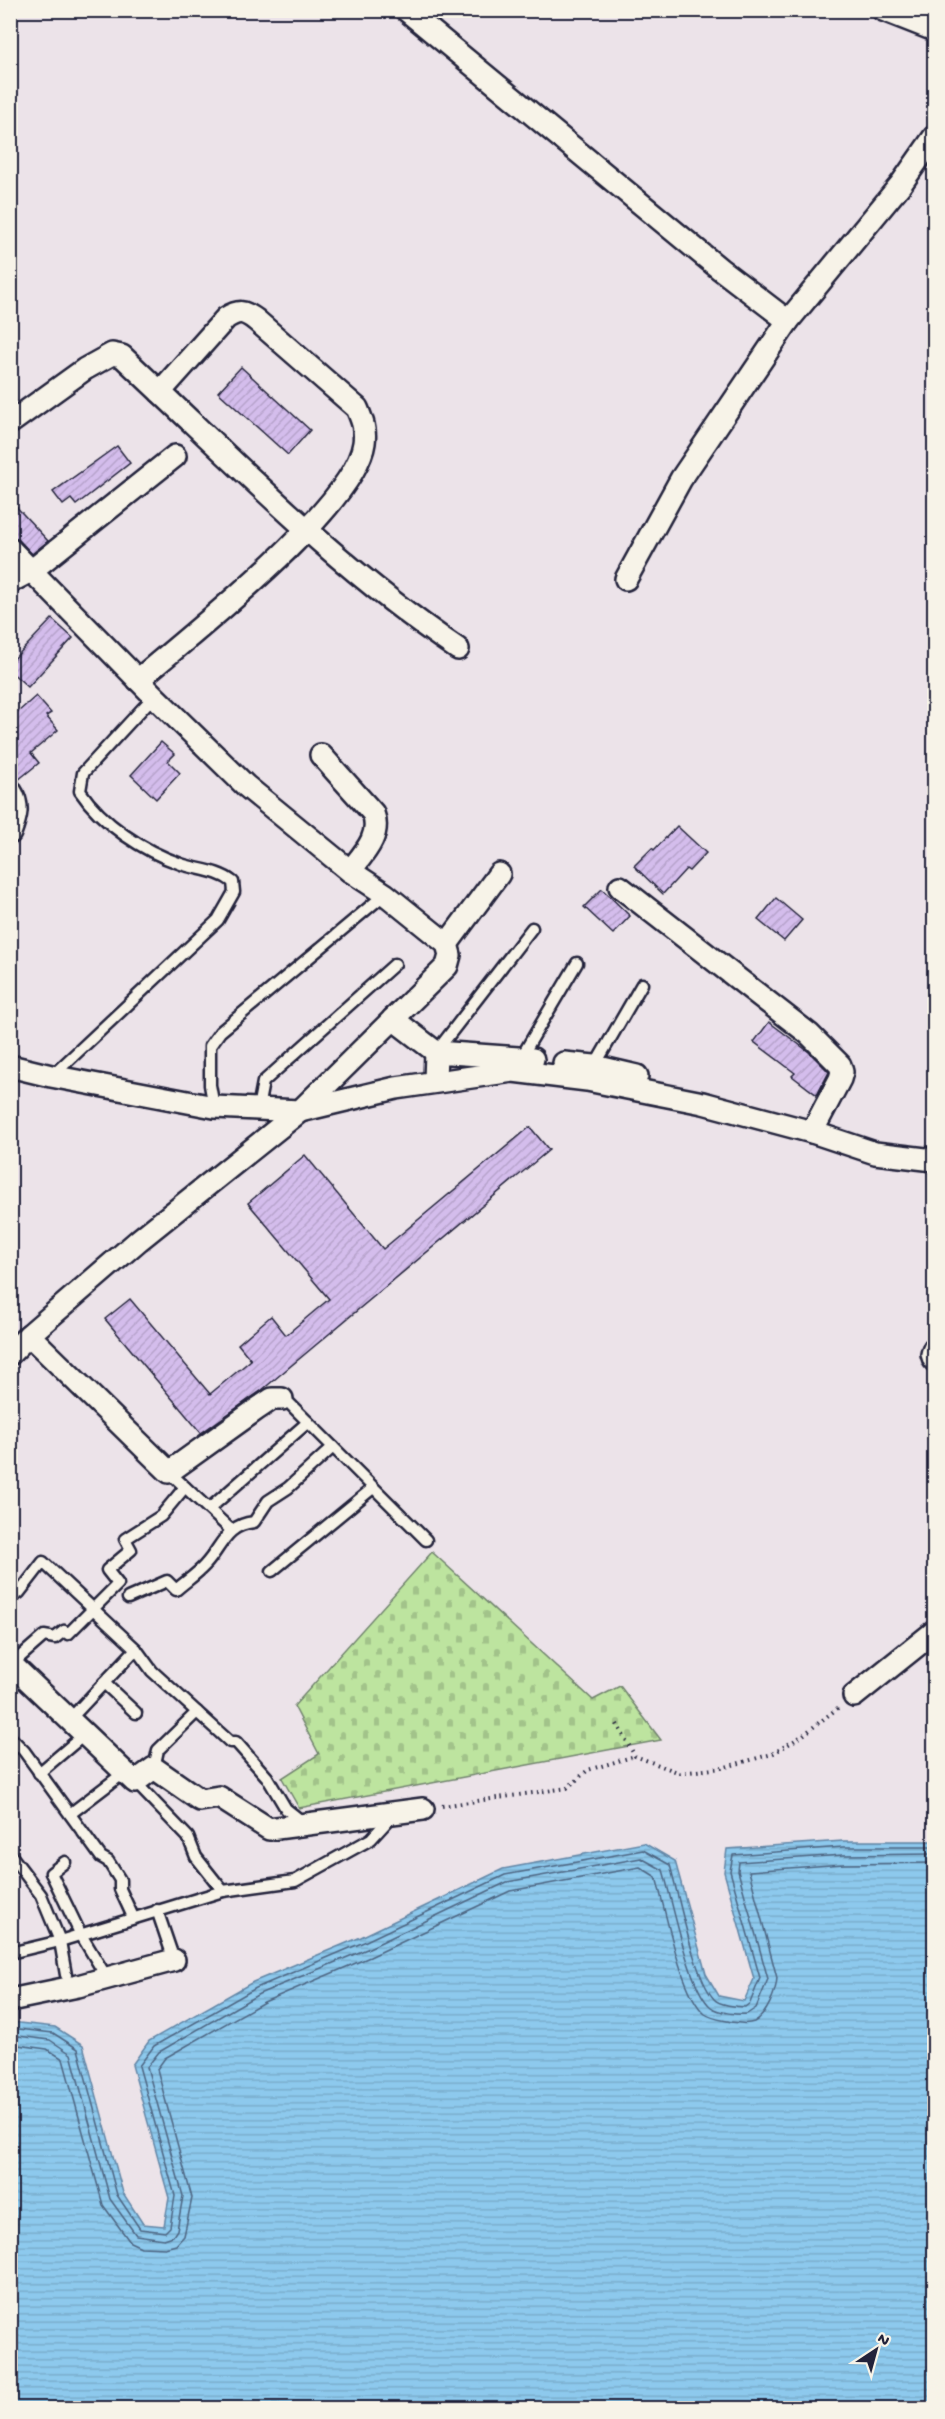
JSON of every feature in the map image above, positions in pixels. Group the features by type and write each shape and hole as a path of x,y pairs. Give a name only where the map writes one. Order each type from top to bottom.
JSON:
{"street":[{"path":"406,10 720,269 788,321"},
{"path":"884,10 934,30"},
{"path":"627,579 681,479 788,321 902,184 934,138"},
{"path":"138,680 306,531 335,498 353,472 364,445 365,425 357,408 245,312 236,312 226,318 160,392"},
{"path":"10,423 85,369 112,354 122,356 306,531 381,593 458,649"},
{"path":"10,582 31,571 175,456"},
{"path":"10,549 246,786 350,871 385,894 447,944 450,955 447,966 300,1111 139,1240 10,1354"},
{"path":"321,754 373,813 376,820 376,831 371,843 350,871"},
{"path":"10,790 17,800 16,818 10,833"},
{"path":"447,944 499,874"},
{"path":"620,887 809,1034 840,1065 842,1072 840,1078 812,1132"},
{"path":"393,1019 436,1052 661,1081"},
{"path":"435,1081 436,1052"},
{"path":"10,1066 214,1107 300,1111 396,1088 517,1064"},
{"path":"590,1073 812,1132 875,1153 932,1159"},
{"path":"29,1335 169,1472 272,1399 282,1399"},
{"path":"934,1349 932,1354 934,1360"},
{"path":"854,1696 934,1632"},
{"path":"11,1663 130,1777 154,1768 200,1800 219,1797 269,1829 423,1809"},
{"path":"10,2000 174,1960"}],"lane":[{"path":"51,1076 218,920 234,892 233,882 225,876 180,863 142,846 89,805 80,791 83,773 154,696"},
{"path":"214,1107 210,1085 210,1046 220,1032 385,894"},
{"path":"436,1052 532,928"},
{"path":"517,1064 577,963"},
{"path":"258,1108 263,1082 395,964"},
{"path":"590,1073 642,984"},
{"path":"282,1399 426,1540"},
{"path":"209,1509 308,1422"},
{"path":"128,1598 166,1581 176,1590 206,1565 231,1530 246,1522 254,1522 268,1501 288,1488 333,1447"},
{"path":"169,1472 231,1530"},
{"path":"11,1663 44,1636 55,1638 64,1631 68,1634 95,1610 118,1584 107,1570 131,1550 125,1539 161,1516 185,1487"},
{"path":"272,1570 373,1488"},
{"path":"10,1598 19,1593 43,1562 136,1649 152,1671 230,1742 236,1742 267,1777 286,1809 307,1825"},
{"path":"70,1719 136,1649"},
{"path":"104,1683 136,1713"},
{"path":"154,1768 158,1750 197,1712"},
{"path":"39,1773 85,1734"},
{"path":"10,1737 24,1751 114,1870 120,1880 120,1889 133,1917"},
{"path":"70,1814 130,1777 188,1837 196,1857 223,1891"},
{"path":"11,1952 60,1941 223,1891 295,1881 371,1839 394,1814"},
{"path":"10,1854 41,1895 60,1941 66,1975"},
{"path":"65,1862 51,1873 80,1933 107,1978"},
{"path":"157,1910 174,1960"}],"path":[{"path":"423,1809 567,1788 588,1770 635,1756 680,1773 722,1768 772,1754 802,1736 854,1696"},
{"path":"616,1724 635,1756"}],"green space":[{"path":"432,1552 593,1700 620,1686 661,1740 299,1808 282,1778 319,1754 294,1706"}],"water":[{"path":"843,1841 934,1841 934,2408 11,2408 11,2022 55,2027 83,2045 123,2193 143,2224 164,2226 169,2198 132,2065 149,2041 253,1982 361,1937 503,1869 644,1843 675,1861 706,1974 719,1996 744,2001 754,1979 724,1872 727,1849"}],"building":[{"path":"241,367 310,430 288,455 218,392"},
{"path":"117,446 130,463 76,505 71,499 63,505 53,492"},
{"path":"10,500 48,541 32,554 19,540 10,537"},
{"path":"52,619 73,638 28,687 10,671 10,663"},
{"path":"36,696 51,713 46,716 58,730 31,753 39,763 18,780 10,770 10,719"},
{"path":"161,742 175,754 168,761 180,773 156,799 131,775"},
{"path":"677,826 706,853 689,871 686,869 663,894 634,866 652,848 654,850"},
{"path":"602,889 630,916 613,934 584,907"},
{"path":"776,898 802,920 784,941 758,920"},
{"path":"769,1022 809,1052 829,1072 817,1095 792,1076 795,1073 754,1042"},
{"path":"530,1127 549,1150 262,1390 201,1433 105,1319 130,1299 210,1394 251,1360 238,1344 271,1316 286,1335 329,1299 248,1203 305,1155 383,1249"}]}
